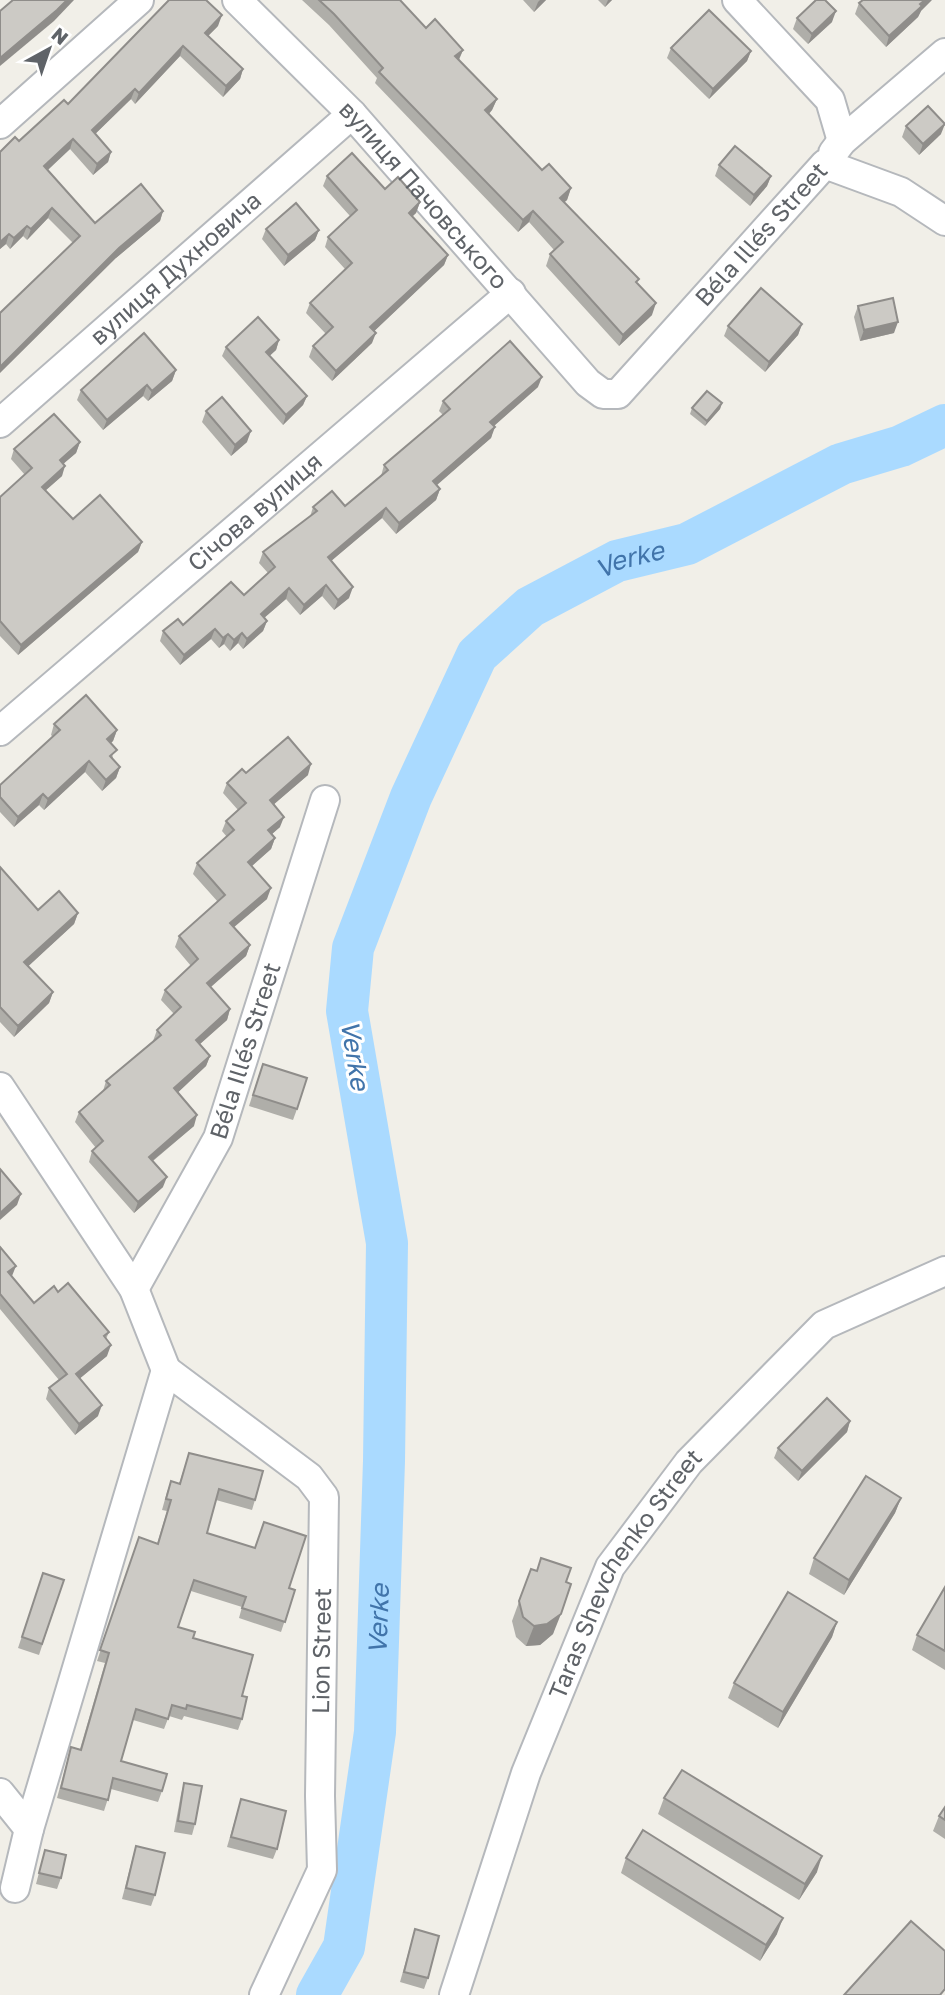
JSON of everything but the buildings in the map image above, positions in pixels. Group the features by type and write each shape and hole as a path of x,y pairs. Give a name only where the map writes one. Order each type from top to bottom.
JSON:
{"street":[{"path":"0,124 139,0"},
{"name":"вулиця Пачовського","path":"237,0 352,114 588,383 603,394"},
{"path":"737,0 830,100 842,141"},
{"path":"825,164 842,141 945,53"},
{"name":"вулиця Духновича","path":"0,424 352,114"},
{"name":"Béla Illés Street","path":"603,394 618,394 825,164 901,192 945,221"},
{"name":"Січова вулиця","path":"0,731 511,293"},
{"name":"Béla Illés Street","path":"134,1289 218,1138 325,800"},
{"path":"0,1087 134,1289 166,1370 29,1829 15,1888"},
{"name":"Taras Shevchenko Street","path":"454,1995 526,1773 610,1567 689,1462 824,1325 945,1271"},
{"name":"Lion Street","path":"166,1370 309,1477 324,1497 320,1796 322,1870 264,1995"},
{"path":"0,1793 29,1829"}],"waterway":[{"name":"Verke","path":"317,1995 344,1947 375,1732 384,1461 387,1243 347,1011 353,948 411,797 477,655 530,607 617,561 687,544 841,464 901,446 945,425"}]}
